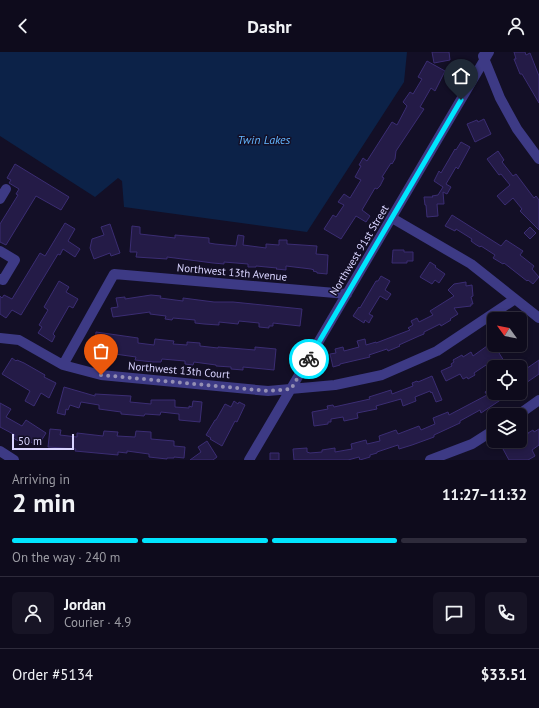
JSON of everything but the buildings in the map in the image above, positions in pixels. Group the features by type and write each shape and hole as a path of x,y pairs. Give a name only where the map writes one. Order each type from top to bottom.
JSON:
{"street":[{"path":"485,55 500,98 517,129 539,159"},
{"name":"Northwest 91st Street","path":"249,460 392,218 485,55"},
{"path":"0,200 6,189"},
{"path":"392,218 471,264 539,318"},
{"path":"0,251 15,260 3,280 0,279"},
{"name":"Northwest 13th Avenue","path":"63,365 114,274 347,294"},
{"name":"Northwest 13th Court","path":"0,338 20,340 63,365 101,375 268,391 335,385 382,375 437,351 515,299"},
{"path":"527,409 539,400"},
{"path":"430,460 472,444 487,434"},
{"path":"0,451 14,460"}],"water":[{"name":"Twin Lakes","path":"0,52 407,52 404,82 307,232 124,207 122,181 118,178 95,197 0,136"}],"way so far":[{"path":"101,375 268,391 291,389 309,359"}],"route":[{"path":"309,359 461,100"}]}
